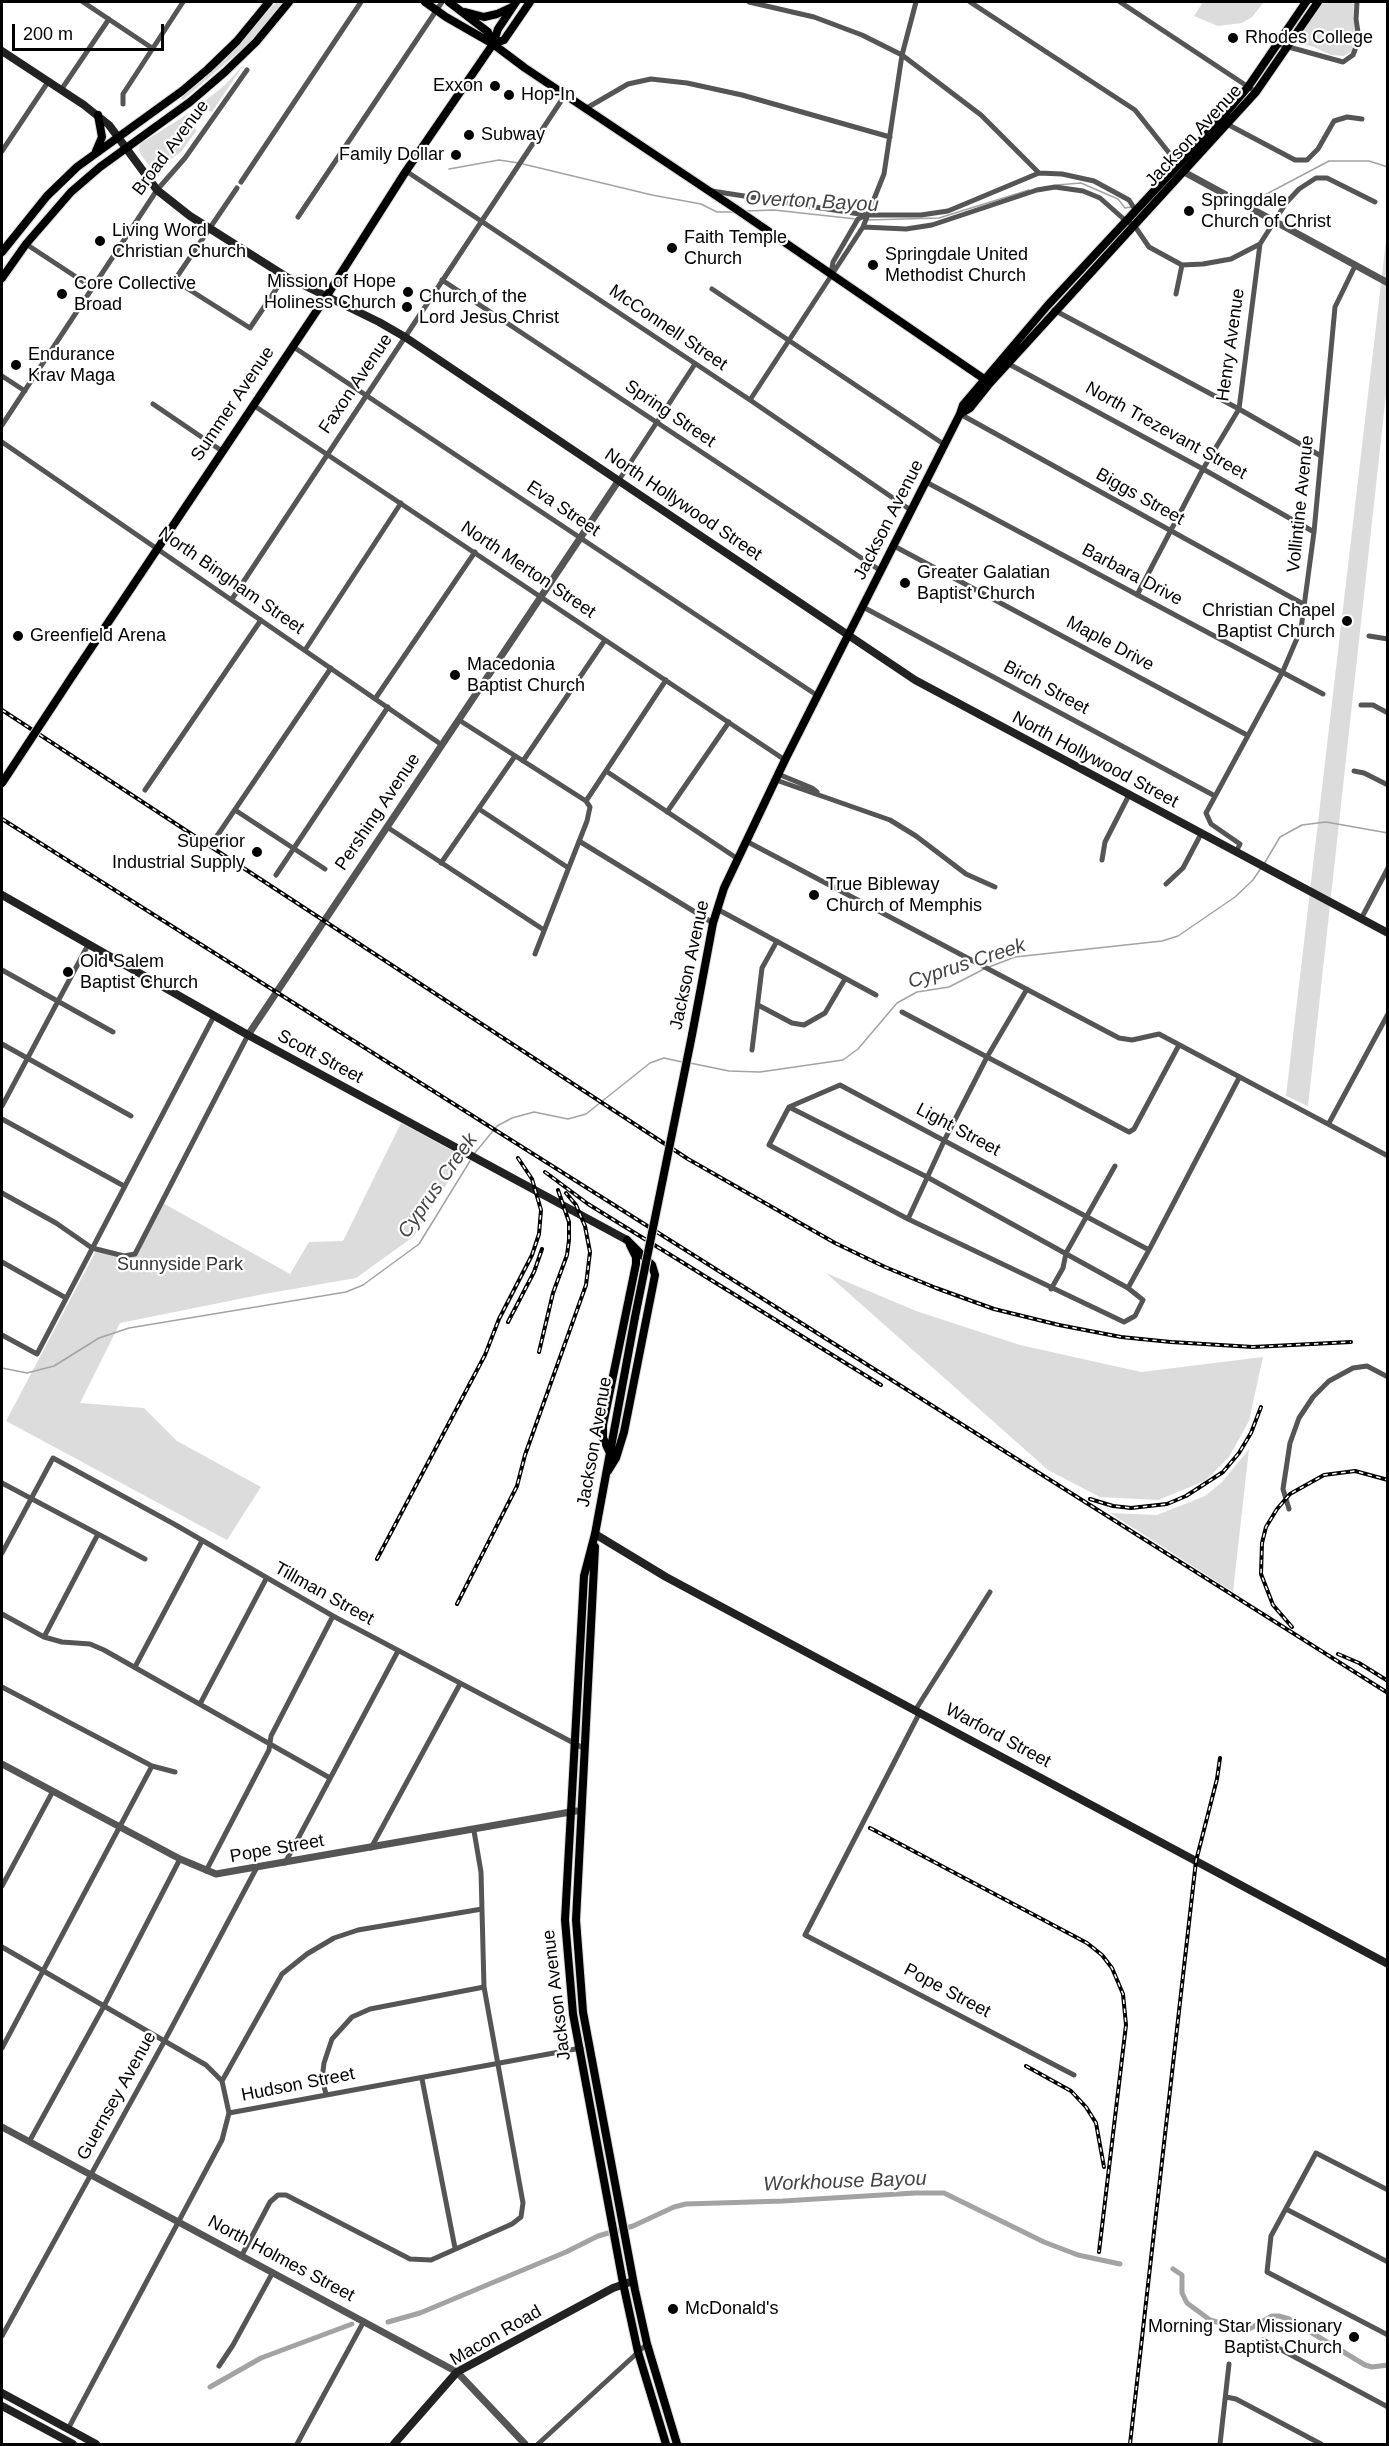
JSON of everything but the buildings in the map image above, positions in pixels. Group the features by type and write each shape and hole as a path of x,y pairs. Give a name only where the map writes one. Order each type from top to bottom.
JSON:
{"main road":[{"path":"2,252 47,196 93,155 182,91 208,69 237,41 269,2"},
{"path":"2,278 26,244 71,192 100,166 190,102 225,72 256,42 289,2"},
{"path":"425,2 493,44 585,109 986,380"},
{"path":"449,2 488,32 493,44"},
{"path":"493,44 504,40 530,2"},
{"name":"Jackson Avenue","path":"1224,122 1306,2"},
{"name":"Jackson Avenue","path":"1004,362 1048,305 1181,170 1224,122 1256,92 1318,2"},
{"path":"493,44 498,29 514,4"},
{"path":"461,11 484,17 497,14 514,4"},
{"name":"Summer Avenue","path":"2,783 326,297 406,171 493,44"},
{"name":"North Hollywood Street","path":"2,51 98,115 119,136 158,190 189,216 285,276 376,320 405,337 915,680 1388,933"},
{"path":"93,155 102,136 98,115"},
{"name":"Jackson Avenue","path":"664,2444 638,2352 615,2242 573,2014 565,1920 584,1576 595,1534 609,1451 692,1035 712,923 746,841 785,760 912,511 963,405 974,390 1057,311 1130,223 1133,205 1181,170"},
{"path":"969,368 974,379 974,390"},
{"name":"Jackson Avenue","path":"960,414 970,408 986,380"},
{"name":"Scott Street","path":"3,899 627,1240"},
{"path":"609,1451 603,1438 603,1425 636,1264 636,1257 627,1240"},
{"path":"606,1474 616,1458 624,1432 655,1275 652,1264 627,1240"},
{"name":"Jackson Avenue","path":"595,1534 576,1920 584,2013 633,2281 647,2344 677,2445"},
{"name":"Warford Street","path":"595,1534 666,1577 918,1710 1388,1964"},
{"name":"Macon Road","path":"394,2445 458,2372 623,2283 633,2281"},
{"path":"2,2393 96,2445"},
{"path":"2,2408 71,2444"}],"street":[{"path":"83,2 152,48"},
{"path":"123,104 123,94 183,2"},
{"path":"285,276 250,328 174,282 361,2"},
{"path":"298,217 442,2"},
{"path":"749,2 814,17 852,31 902,55 942,82 981,115 1039,173"},
{"path":"750,400 831,275 833,262 863,220 884,174 902,55 916,2"},
{"path":"970,2 1135,110 1170,154"},
{"path":"1120,2 1256,92"},
{"path":"1278,44 1343,62 1353,55 1359,39 1356,19 1357,2"},
{"path":"61,90 109,20"},
{"name":"Broad Avenue","path":"2,425 158,190 185,158 247,70"},
{"path":"585,109 628,84 651,79 687,82 742,95 890,137"},
{"path":"2,152 48,82"},
{"name":"Faxon Avenue","path":"232,600 565,95"},
{"path":"1224,122 1295,160 1308,160 1318,149 1334,121 1347,117 1362,119"},
{"path":"1181,170 1388,283"},
{"name":"McConnell Street","path":"406,171 912,511"},
{"path":"863,220 948,211 1039,173 1062,174 1094,181 1133,205"},
{"name":"Henry Avenue","path":"1137,595 1203,469 1239,409 1260,244 1286,203 1299,189 1316,178 1327,178 1375,202"},
{"path":"707,190 906,229 932,225 1037,190 1055,187 1083,191 1100,198 1130,223 1149,247 1182,265 1231,259 1260,244"},
{"path":"26,244 93,288"},
{"path":"1176,294 1182,265"},
{"name":"Vollintine Avenue","path":"1236,852 1240,844 1211,824 1206,813 1297,642 1305,605 1314,532 1335,307 1355,266"},
{"name":"Spring Street","path":"442,280 881,572"},
{"path":"712,288 945,445"},
{"path":"1048,305 1321,456"},
{"name":"Eva Street","path":"292,346 818,696"},
{"name":"North Trezevant Street","path":"1004,362 1203,469 1314,532"},
{"name":"Pershing Avenue","path":"92,1248 124,1256 135,1254 249,1035 695,364"},
{"path":"2,376 25,391"},
{"path":"153,404 222,451"},
{"name":"North Merton Street","path":"253,405 785,760"},
{"name":"Biggs Street","path":"960,414 1305,605"},
{"name":"North Bingham Street","path":"2,442 442,745"},
{"name":"Barbara Drive","path":"926,482 1323,694"},
{"path":"304,650 401,503"},
{"name":"Maple Drive","path":"894,546 1247,735"},
{"path":"375,699 475,552"},
{"name":"Birch Street","path":"863,607 1215,796"},
{"path":"145,790 261,620"},
{"path":"1369,636 1388,639"},
{"path":"523,761 605,640"},
{"path":"217,836 331,668"},
{"path":"586,801 666,680"},
{"path":"1361,705 1373,705 1388,713"},
{"path":"276,875 388,707"},
{"path":"459,720 586,801 590,807 535,954"},
{"path":"667,812 729,722"},
{"path":"441,863 515,756"},
{"path":"606,771 738,859"},
{"path":"1354,771 1364,773 1388,785"},
{"path":"777,777 890,820 916,836 966,874 995,887"},
{"path":"1102,860 1105,842 1129,795"},
{"path":"479,809 567,867"},
{"path":"235,810 325,869"},
{"path":"387,827 544,930"},
{"path":"1166,884 1173,880 1183,868 1201,834"},
{"path":"579,841 712,923"},
{"path":"746,841 1119,1038 1132,1040 1159,1034 1388,1156"},
{"path":"1361,919 1388,868"},
{"path":"717,909 876,994"},
{"path":"752,1050 762,968 777,941"},
{"path":"2,1106 88,945"},
{"path":"2,970 113,1032"},
{"path":"758,1005 792,1023 804,1025 825,1013 845,979"},
{"path":"908,1219 945,1139 987,1057 1027,989"},
{"path":"902,1012 1125,1131 1131,1132 1179,1045"},
{"path":"1329,1124 1388,1014"},
{"path":"2,1335 37,1354 214,1016"},
{"path":"2,1044 131,1116"},
{"path":"1128,1288 1239,1078"},
{"name":"Light Street","path":"789,1107 840,1085 945,1139 1149,1250"},
{"path":"789,1107 927,1177 1128,1288 1143,1300 1135,1316 1124,1322 1110,1318 908,1219 769,1145 789,1107"},
{"path":"2,1119 124,1186"},
{"path":"1051,1289 1063,1268 1066,1253 1115,1166"},
{"path":"2,1193 56,1223 92,1248"},
{"path":"2,1262 66,1298"},
{"path":"1289,1509 1283,1489 1290,1443 1299,1418 1312,1397 1329,1381 1353,1368 1367,1366 1388,1377"},
{"name":"Tillman Street","path":"30,1498 53,1458 333,1616 585,1749"},
{"path":"2,1483 145,1559"},
{"path":"2,1552 30,1498"},
{"path":"44,1637 98,1534"},
{"path":"135,1667 202,1541"},
{"path":"200,1704 266,1579"},
{"path":"918,1710 990,1592"},
{"path":"2,1614 44,1637 62,1642 90,1644 135,1667 330,1778"},
{"path":"206,1871 269,1750 269,1743 333,1616"},
{"path":"581,1628 592,1629"},
{"path":"285,1863 398,1651"},
{"path":"371,1848 460,1684"},
{"path":"2,1687 152,1766 175,1772"},
{"name":"Pope Street","path":"918,1710 805,1935 1074,2075"},
{"name":"Pope Street","path":"2,1764 180,1859 206,1871 226,1874 581,1810"},
{"path":"2,2048 152,1766"},
{"path":"2,1886 53,1791"},
{"path":"242,2255 270,2202 278,2195 286,2195 410,2259 431,2260 512,2224 521,2217 523,2203 496,2064 484,1987 482,1872 474,1831"},
{"path":"29,2142 104,2006 180,1859"},
{"name":"Guernsey Avenue","path":"2,2336 256,1869"},
{"path":"222,2081 282,1974 307,1954 334,1938 358,1930 482,1909"},
{"path":"565,1920 576,1920"},
{"name":"Hudson Street","path":"2,1947 43,1973 206,2065 222,2081 229,2114 326,2094 422,2079 590,2047"},
{"path":"326,2094 322,2079 324,2063 332,2039 352,2017 370,2009 484,1987"},
{"path":"422,2079 455,2248"},
{"path":"68,2429 222,2140 229,2114"},
{"name":"North Holmes Street","path":"2,2127 458,2372 525,2445"},
{"path":"1388,2190 1316,2153 1271,2236 1267,2272 1388,2335"},
{"path":"1286,2209 1388,2262"},
{"path":"219,2366 273,2272"},
{"path":"297,2445 364,2321"},
{"path":"1263,2340 1388,2407"},
{"path":"538,2445 647,2344"},
{"path":"1220,2445 1229,2364"},
{"path":"1226,2397 1236,2399 1321,2445"},
{"path":"664,2444 674,2435"}],"green space":[{"path":"276,2 284,2 249,43 183,100 181,98 235,49"},
{"path":"1203,2 1264,2 1252,17 1242,23 1218,26 1194,16"},
{"path":"1322,2 1354,2 1353,18 1357,37 1354,50 1344,56 1331,55 1296,42"},
{"path":"244,64 212,112 207,110 198,113 195,109 225,85"},
{"path":"194,110 196,131 163,171 159,168 158,177 141,155 140,144"},
{"path":"1387,232 1387,385 1308,1106 1286,1096"},
{"name":"Sunnyside Park","path":"401,1123 464,1157 413,1237 356,1278 120,1323 80,1403 144,1408 177,1441 261,1487 227,1540 6,1421 97,1249 124,1256 135,1254 161,1202 290,1274 309,1242 343,1241"},
{"path":"826,1273 916,1311 1020,1345 1141,1372 1263,1357 1249,1421 1229,1457 1205,1481 1158,1500 1100,1497 1048,1470"},
{"path":"1249,1449 1233,1592 1110,1513 1157,1515 1205,1496 1222,1482"}],"waterway":[{"name":"Overton Bayou","path":"449,169 499,160 519,163"},
{"name":"Overton Bayou","path":"1259,198 1329,161 1369,161 1388,167"},
{"name":"Overton Bayou","path":"523,164 652,195 701,204 717,212 734,212"},
{"name":"Overton Bayou","path":"1057,185 1081,183 1118,199 1125,208 1131,207"},
{"name":"Overton Bayou","path":"867,220 939,218 1029,190"},
{"name":"Overton Bayou","path":"745,211 774,210 856,219"},
{"name":"Cyprus Creek","path":"1264,864 1280,837 1302,825 1326,822 1388,833"},
{"name":"Cyprus Creek","path":"989,967 1015,957 1162,941 1178,936 1235,897 1253,880 1261,868"},
{"name":"Cyprus Creek","path":"690,1063 729,1071 760,1072 843,1060 858,1049 897,1003 917,992 949,987 984,969"},
{"name":"Cyprus Creek","path":"474,1154 497,1126 512,1118 534,1112 568,1119 586,1114 650,1063 664,1058 682,1062"},
{"name":"Cyprus Creek","path":"2,1368 27,1373 54,1366 99,1338 129,1328 346,1292 363,1285 419,1244 470,1161"},
{"name":"Workhouse Bayou","path":"388,2322 420,2313 566,2252 598,2236 633,2226 674,2207 686,2204 944,2193 1044,2242 1078,2255 1120,2264"},
{"name":"Workhouse Bayou","path":"1173,2269 1182,2275 1182,2293 1187,2303 1210,2320 1249,2329 1272,2316 1279,2316 1289,2319 1365,2365 1372,2367 1388,2365"},
{"path":"210,2387 261,2358 352,2324"}],"railway":[{"path":"2,710 688,1159 835,1243 885,1267 994,1309 1121,1337 1253,1347 1351,1342"},
{"path":"2,819 1388,1693"},
{"path":"377,1559 485,1355 499,1319 532,1255 539,1234 541,1210 532,1179 518,1158"},
{"path":"545,1172 588,1204 881,1385"},
{"path":"539,1352 553,1293 567,1255 569,1240 569,1222 558,1190"},
{"path":"457,1604 517,1486 525,1455 586,1285 590,1252 585,1226 576,1205 566,1193"},
{"path":"508,1322 534,1272 542,1249"},
{"path":"1090,1499 1113,1506 1131,1508 1167,1504 1186,1496 1223,1472 1239,1453 1251,1433 1261,1407"},
{"path":"1292,1627 1273,1605 1261,1574 1262,1543 1266,1527 1277,1509 1290,1494 1324,1475 1355,1471 1388,1480"},
{"path":"1338,1654 1359,1663 1388,1681"},
{"path":"1130,2444 1196,1861 1217,1779 1220,1758"},
{"path":"870,1828 1087,1943 1102,1955 1112,1968 1123,1994 1126,2025 1099,2252"},
{"path":"1026,2066 1071,2091 1086,2107 1096,2123 1104,2167"}],"place":[{"name":"Rhodes College","path":"1233,38"},
{"name":"Exxon","path":"495,86"},
{"name":"Hop-In","path":"509,95"},
{"name":"Subway","path":"469,135"},
{"name":"Family Dollar","path":"456,155"},
{"name":"Springdale Church of Christ","path":"1189,211"},
{"name":"Living Word Christian Church","path":"100,241"},
{"name":"Faith Temple Church","path":"672,248"},
{"name":"Springdale United Methodist Church","path":"873,265"},
{"name":"Mission of Hope Holiness Church","path":"408,292"},
{"name":"Core Collective Broad","path":"62,294"},
{"name":"Church of the Lord Jesus Christ","path":"407,307"},
{"name":"Endurance Krav Maga","path":"16,365"},
{"name":"Greater Galatian Baptist Church","path":"905,583"},
{"name":"Christian Chapel Baptist Church","path":"1347,621"},
{"name":"Greenfield Arena","path":"18,636"},
{"name":"Macedonia Baptist Church","path":"455,675"},
{"name":"Superior Industrial Supply","path":"257,852"},
{"name":"True Bibleway Church of Memphis","path":"814,895"},
{"name":"Old Salem Baptist Church","path":"68,972"},
{"name":"McDonald's","path":"673,2309"},
{"name":"Morning Star Missionary Baptist Church","path":"1354,2337"}]}
